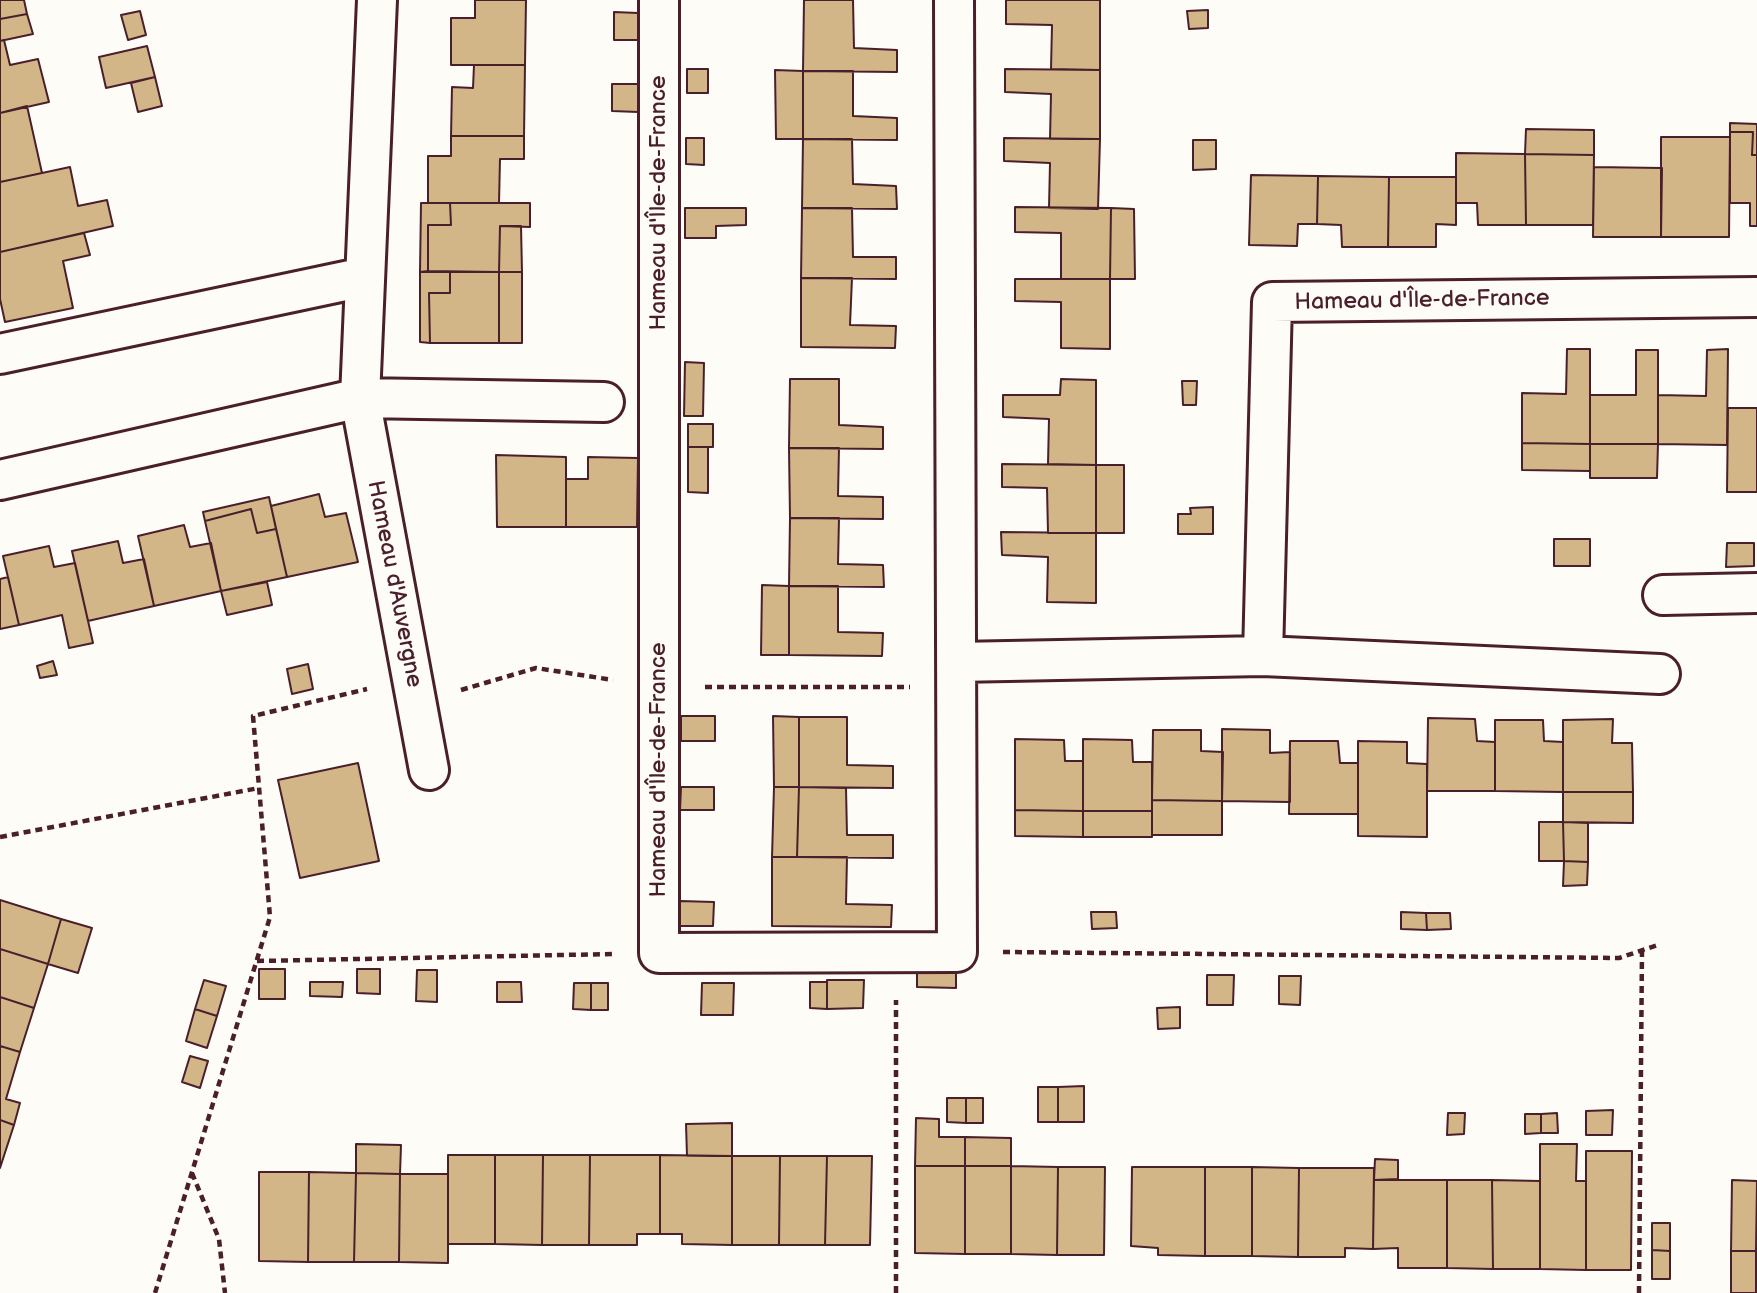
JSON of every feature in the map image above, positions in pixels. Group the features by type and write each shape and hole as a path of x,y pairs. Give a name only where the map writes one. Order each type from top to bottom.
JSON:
{"street":[{"name":"Hameau d'Auvergne","path":"377,0 360,398 429,770"},
{"name":"Hameau d'Île-de-France","path":"659,0 659,953"},
{"path":"659,953 957,952 954,0"},
{"path":"0,354 364,277"},
{"name":"Hameau d'Île-de-France","path":"1263,656 1272,302 1757,297"},
{"path":"0,480 360,398 604,402"},
{"path":"1663,595 1757,593"},
{"path":"957,662 1263,656 1660,674"}],"path":[{"path":"155,1293 270,917 253,716 412,678"},
{"path":"0,837 258,788"},
{"path":"957,952 1619,958 1658,945"},
{"path":"1639,1293 1642,950"},
{"path":"895,1293 896,952"},
{"path":"257,961 659,953"},
{"path":"192,1173 219,1239 225,1293"}],"building":[{"path":"0,0 24,0 27,14 0,19"},
{"path":"475,0 526,0 525,65 451,65 451,18 475,18"},
{"path":"804,0 853,0 854,48 897,50 897,72 803,71"},
{"path":"1006,0 1100,0 1100,70 1051,69 1052,25 1006,24"},
{"path":"1208,10 1208,28 1189,29 1187,11"},
{"path":"140,11 146,35 128,40 121,15"},
{"path":"614,12 638,13 638,40 614,40"},
{"path":"27,14 33,34 0,41 0,19"},
{"path":"4,40 10,65 38,59 49,102 0,113 0,41"},
{"path":"147,46 155,77 106,88 99,57"},
{"path":"474,65 525,65 524,136 451,136 452,87 473,88"},
{"path":"687,69 708,69 708,93 687,93"},
{"path":"1005,69 1100,70 1100,139 1050,139 1051,94 1005,92"},
{"path":"775,70 803,71 803,139 776,139"},
{"path":"803,71 853,71 853,116 897,118 897,140 803,139"},
{"path":"155,77 162,106 138,112 131,83"},
{"path":"612,84 638,84 638,112 612,111"},
{"path":"27,106 42,173 0,182 0,113"},
{"path":"1730,123 1757,124 1757,155 1752,155 1753,132 1730,132"},
{"path":"1526,129 1594,130 1594,155 1525,154"},
{"path":"1730,132 1753,132 1752,155 1757,155 1757,226 1750,226 1750,203 1730,203"},
{"path":"451,136 524,136 524,159 500,159 499,203 428,203 428,156 451,156"},
{"path":"1661,137 1730,137 1729,237 1661,237"},
{"path":"686,138 704,138 704,165 686,164"},
{"path":"1004,138 1100,139 1098,209 1049,208 1050,163 1004,161"},
{"path":"803,139 852,139 853,184 896,186 897,209 802,208"},
{"path":"1193,140 1216,140 1216,169 1193,170"},
{"path":"1456,153 1525,154 1526,225 1478,225 1477,203 1456,203"},
{"path":"1525,154 1594,155 1593,225 1526,225"},
{"path":"70,167 78,206 107,200 113,226 0,252 0,182"},
{"path":"1594,167 1662,168 1661,237 1593,237"},
{"path":"1251,175 1318,176 1317,224 1298,224 1297,246 1249,245"},
{"path":"1318,176 1389,177 1388,247 1342,247 1341,225 1317,224"},
{"path":"1389,177 1456,177 1456,225 1436,224 1436,247 1388,247"},
{"path":"421,203 450,203 451,225 428,225 428,271 420,272"},
{"path":"450,203 530,203 530,227 500,226 499,272 428,271 428,225 451,225"},
{"path":"1015,207 1111,208 1110,279 1061,279 1061,233 1015,232"},
{"path":"685,208 746,208 746,225 716,226 716,238 685,238"},
{"path":"802,208 852,208 853,257 896,257 896,279 801,278"},
{"path":"1111,208 1134,209 1135,279 1110,279"},
{"path":"500,226 521,226 522,272 499,272"},
{"path":"84,233 90,255 63,261 73,308 5,322 0,299 0,252"},
{"path":"420,272 450,272 450,293 429,293 430,343 420,342"},
{"path":"450,272 499,272 499,343 430,343 429,293 450,293"},
{"path":"499,272 522,272 522,343 499,343"},
{"path":"801,278 852,278 850,325 896,326 895,348 801,347"},
{"path":"1015,279 1110,279 1110,349 1061,348 1061,302 1015,301"},
{"path":"1567,349 1590,349 1590,444 1522,443 1522,393 1566,394"},
{"path":"1728,349 1727,445 1658,444 1658,395 1706,396 1707,350"},
{"path":"1636,350 1658,350 1658,444 1590,444 1590,395 1636,395"},
{"path":"685,362 704,363 703,416 684,416"},
{"path":"790,379 839,379 839,425 883,427 883,449 789,448"},
{"path":"1061,379 1096,380 1096,465 1048,464 1049,419 1003,417 1003,395 1060,395"},
{"path":"1182,381 1197,381 1196,405 1183,405"},
{"path":"1728,408 1757,408 1757,492 1727,492"},
{"path":"688,424 713,424 713,447 688,447"},
{"path":"1522,443 1590,444 1590,471 1522,470"},
{"path":"1590,444 1658,444 1657,478 1590,478"},
{"path":"688,447 708,447 708,493 688,492"},
{"path":"789,448 839,448 838,496 883,497 883,519 790,518"},
{"path":"496,455 566,457 566,527 497,527"},
{"path":"588,457 638,458 637,527 566,527 566,479 588,479"},
{"path":"1002,464 1096,465 1096,533 1048,533 1047,488 1002,487"},
{"path":"1096,465 1124,465 1124,533 1096,533"},
{"path":"319,494 325,517 346,513 358,562 287,577 271,506"},
{"path":"269,497 276,529 257,533 251,509 205,521 203,512"},
{"path":"1213,507 1213,534 1178,534 1178,514 1191,514 1190,508"},
{"path":"251,509 257,533 276,529 287,577 221,591 205,521"},
{"path":"790,518 839,518 838,564 883,565 884,587 789,586"},
{"path":"184,525 190,547 211,543 221,591 154,606 138,536"},
{"path":"1001,532 1096,533 1096,603 1047,602 1048,557 1002,555"},
{"path":"1554,539 1590,539 1590,566 1554,566"},
{"path":"118,541 123,563 144,559 154,606 88,621 72,551"},
{"path":"1727,543 1754,543 1754,566 1726,567"},
{"path":"49,546 54,567 75,563 93,643 69,648 62,615 19,625 3,556"},
{"path":"8,577 19,625 0,629 0,579"},
{"path":"267,582 272,605 227,615 221,591"},
{"path":"762,585 789,586 789,655 761,655"},
{"path":"789,586 838,586 838,632 883,633 882,656 789,655"},
{"path":"53,661 57,675 40,678 37,666"},
{"path":"308,664 313,689 292,694 287,669"},
{"path":"681,716 715,716 715,741 681,741"},
{"path":"773,716 799,717 799,787 774,787"},
{"path":"799,717 847,717 847,765 893,766 893,788 799,787"},
{"path":"1428,718 1475,719 1477,741 1495,742 1495,791 1427,791"},
{"path":"1613,719 1612,743 1632,743 1633,792 1563,792 1563,720"},
{"path":"1495,720 1543,720 1544,741 1563,742 1563,792 1495,791"},
{"path":"1222,729 1270,730 1270,753 1290,752 1290,802 1222,801"},
{"path":"1153,730 1201,730 1201,751 1223,752 1222,801 1152,800"},
{"path":"1015,739 1064,740 1065,761 1083,761 1083,811 1015,810"},
{"path":"1083,739 1132,740 1133,762 1152,762 1152,811 1083,811"},
{"path":"1290,741 1338,741 1340,763 1358,763 1358,814 1289,814"},
{"path":"1358,741 1407,742 1407,763 1427,764 1427,837 1358,836"},
{"path":"358,763 379,861 300,878 278,780"},
{"path":"681,787 714,787 714,810 680,810"},
{"path":"774,787 799,787 797,857 772,857"},
{"path":"799,787 846,788 847,835 893,835 893,858 797,857"},
{"path":"1563,792 1633,792 1633,823 1563,822"},
{"path":"1152,800 1222,801 1222,835 1152,835"},
{"path":"1015,810 1083,811 1083,837 1015,836"},
{"path":"1083,811 1152,811 1152,837 1083,837"},
{"path":"1539,822 1563,822 1564,861 1539,861"},
{"path":"1563,822 1588,823 1588,862 1564,861"},
{"path":"772,857 847,857 846,904 892,905 891,927 772,926"},
{"path":"1564,861 1588,862 1587,885 1563,886"},
{"path":"0,900 61,919 48,964 0,949"},
{"path":"680,901 714,902 713,926 680,926"},
{"path":"1091,912 1116,912 1117,928 1092,929"},
{"path":"1401,912 1426,913 1427,930 1401,929"},
{"path":"1426,913 1450,913 1451,929 1427,930"},
{"path":"61,919 92,928 78,973 48,964"},
{"path":"0,949 48,964 34,1008 0,997"},
{"path":"259,969 285,969 285,999 259,999"},
{"path":"357,969 380,969 380,994 357,993"},
{"path":"417,970 437,970 437,1002 416,1001"},
{"path":"917,972 956,973 956,988 917,987"},
{"path":"1207,975 1234,975 1233,1005 1207,1005"},
{"path":"1279,976 1301,976 1300,1005 1279,1004"},
{"path":"204,980 226,986 217,1016 195,1009"},
{"path":"827,980 864,980 863,1008 827,1009"},
{"path":"310,982 343,982 342,997 310,996"},
{"path":"497,982 521,982 522,1002 497,1002"},
{"path":"810,982 827,982 827,1009 810,1008"},
{"path":"574,983 591,983 591,1010 573,1009"},
{"path":"591,983 608,983 608,1010 591,1010"},
{"path":"702,983 734,983 733,1015 701,1015"},
{"path":"0,997 34,1008 20,1052 0,1046"},
{"path":"1180,1007 1180,1028 1158,1029 1157,1008"},
{"path":"195,1009 217,1016 207,1048 186,1041"},
{"path":"0,1046 20,1052 6,1099 20,1103 14,1125 0,1120"},
{"path":"190,1056 208,1061 200,1088 182,1082"},
{"path":"1084,1086 1084,1122 1058,1122 1058,1087"},
{"path":"1038,1087 1058,1087 1058,1122 1038,1122"},
{"path":"947,1098 966,1098 966,1123 947,1122"},
{"path":"966,1098 983,1098 983,1123 966,1123"},
{"path":"1613,1110 1612,1135 1586,1135 1586,1111"},
{"path":"1448,1113 1465,1113 1464,1134 1447,1135"},
{"path":"1557,1113 1558,1133 1541,1133 1541,1114"},
{"path":"1525,1114 1541,1114 1541,1133 1525,1134"},
{"path":"916,1118 939,1119 939,1137 965,1137 965,1166 915,1166"},
{"path":"0,1120 14,1125 0,1168"},
{"path":"732,1123 732,1156 687,1156 686,1124"},
{"path":"965,1137 1011,1138 1011,1166 965,1166"},
{"path":"356,1144 401,1145 400,1174 356,1173"},
{"path":"1540,1144 1577,1144 1576,1181 1586,1181 1586,1270 1540,1269"},
{"path":"1586,1151 1632,1151 1631,1270 1586,1270"},
{"path":"448,1155 495,1155 495,1244 448,1244"},
{"path":"495,1155 543,1155 542,1245 495,1244"},
{"path":"543,1155 590,1155 589,1245 542,1245"},
{"path":"590,1155 660,1155 660,1234 637,1234 637,1245 589,1245"},
{"path":"660,1155 732,1156 732,1245 682,1244 682,1234 660,1234"},
{"path":"732,1156 780,1156 779,1245 732,1245"},
{"path":"780,1156 827,1156 825,1245 779,1245"},
{"path":"827,1156 872,1156 870,1245 825,1245"},
{"path":"1375,1159 1398,1160 1398,1179 1374,1180"},
{"path":"915,1166 965,1166 965,1254 915,1253"},
{"path":"965,1166 1011,1166 1011,1254 965,1254"},
{"path":"1011,1166 1058,1167 1057,1255 1011,1254"},
{"path":"1058,1167 1105,1167 1104,1255 1057,1255"},
{"path":"1132,1167 1205,1167 1205,1256 1158,1255 1158,1248 1131,1246"},
{"path":"1205,1167 1252,1167 1252,1256 1205,1256"},
{"path":"1252,1167 1299,1168 1298,1257 1252,1256"},
{"path":"1299,1168 1374,1168 1373,1249 1345,1248 1345,1257 1298,1257"},
{"path":"259,1172 309,1172 308,1262 259,1261"},
{"path":"309,1172 356,1173 354,1262 308,1262"},
{"path":"356,1173 400,1174 399,1262 354,1262"},
{"path":"400,1174 448,1174 448,1263 399,1262"},
{"path":"1374,1180 1447,1180 1447,1268 1398,1268 1398,1248 1373,1249"},
{"path":"1447,1180 1492,1180 1493,1269 1447,1268"},
{"path":"1492,1180 1540,1181 1540,1269 1493,1269"},
{"path":"1732,1180 1757,1181 1756,1251 1731,1251"},
{"path":"1757,1181 1757,1251 1756,1251"},
{"path":"1652,1223 1670,1223 1670,1251 1652,1250"},
{"path":"1652,1250 1670,1251 1670,1279 1652,1279"},
{"path":"1731,1251 1756,1251 1756,1293 1731,1293"}]}
